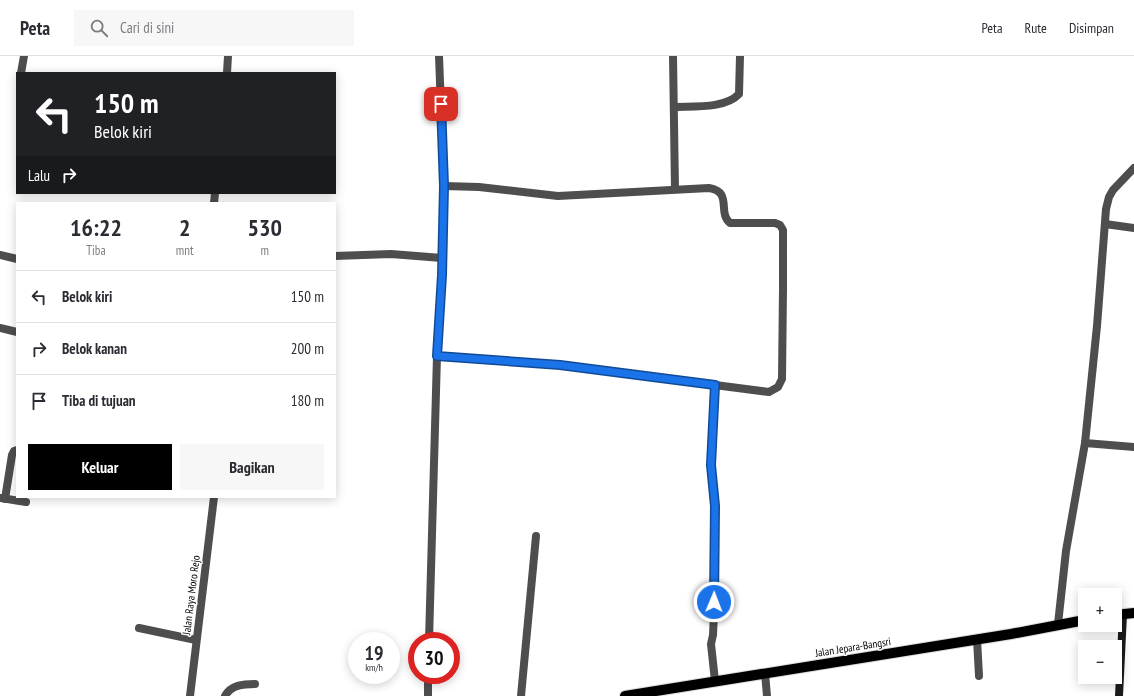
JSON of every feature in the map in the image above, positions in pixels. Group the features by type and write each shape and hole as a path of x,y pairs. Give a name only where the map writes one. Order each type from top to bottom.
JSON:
{"main road":[{"path":"1122,614 1134,613"},
{"name":"Jalan Jepara-Bangsri","path":"625,696 1011,634 1078,621"}],"street":[{"path":"20,72 24,56"},
{"path":"227,72 228,56"},
{"path":"429,632 437,356 444,186 439,56"},
{"path":"673,56 675,189"},
{"path":"674,107 724,104 735,99 739,94 740,56"},
{"path":"1058,624 1066,550 1085,443 1097,326 1106,209 1113,190 1134,168"},
{"path":"437,356 560,365 769,392 778,387 782,379 783,230 780,225 775,223 730,223 725,216 724,200 722,195 716,189 708,188 558,196 479,187 444,186"},
{"path":"1105,224 1134,228"},
{"path":"336,256 391,254 442,258"},
{"path":"0,255 16,259"},
{"path":"0,328 16,332"},
{"path":"714,681 711,644 713,635 715,506 711,465 715,385"},
{"path":"1085,443 1134,447"},
{"path":"16,450 12,455 2,498 26,502"},
{"name":"Jalan Raya Moro Rejo","path":"190,696 214,498"},
{"path":"521,696 536,536"},
{"path":"139,628 196,640"},
{"path":"1119,632 1119,696"},
{"path":"977,639 979,676"},
{"path":"765,673 766,696"},
{"path":"225,696 232,688 244,684 255,684"},
{"path":"428,684 428,696"}],"route":[{"path":"441,104 444,186 442,275 437,356 560,365 715,385 711,465 711,478 715,506 714,602"}]}
